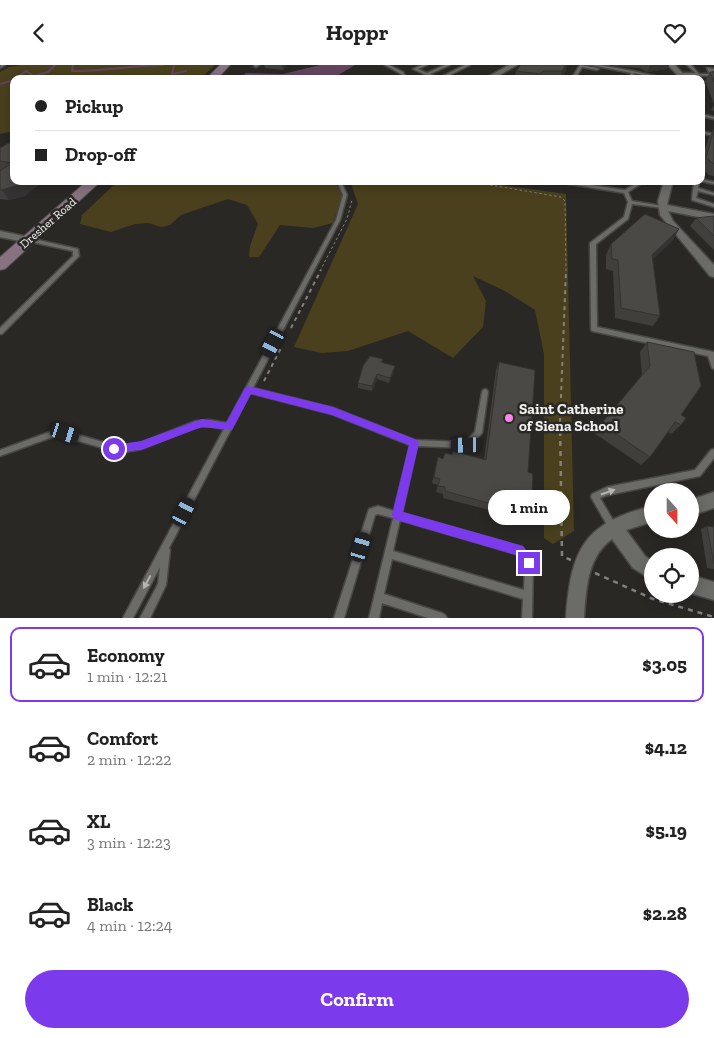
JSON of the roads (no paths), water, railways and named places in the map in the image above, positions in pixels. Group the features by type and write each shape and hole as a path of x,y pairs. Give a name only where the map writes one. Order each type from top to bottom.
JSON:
{"main road":[{"path":"214,75 225,65"},
{"name":"Dresher Road","path":"0,265 91,185"}],"street":[{"path":"495,75 514,65"},
{"path":"671,65 681,75"},
{"path":"668,185 662,207 666,217 703,256 714,273"},
{"path":"662,207 714,217"},
{"path":"0,234 29,240"},
{"path":"699,505 714,500"},
{"path":"574,618 576,585 582,566 595,543 613,527 632,518 644,516"},
{"path":"613,527 639,562 644,565"},
{"path":"699,586 714,591"}],"lane":[{"path":"386,65 403,75"},
{"path":"425,65 415,69 427,74 448,65"},
{"path":"447,75 468,65"},
{"path":"594,65 650,75"},
{"path":"689,65 699,75 714,75"},
{"path":"575,75 581,66 597,69 600,66"},
{"path":"714,69 708,69 714,75"},
{"path":"128,618 338,220 345,195 341,185"},
{"path":"580,185 626,192 637,185"},
{"path":"696,185 694,199 714,206"},
{"path":"695,189 714,194"},
{"path":"626,192 630,202 626,218 593,243 594,329 712,354 714,366"},
{"path":"630,202 662,207"},
{"path":"0,332 76,256 76,250 29,240"},
{"path":"248,390 333,411 414,443 466,445 478,433 485,392"},
{"path":"0,453 44,435 58,432 120,450 141,446 202,423 228,427"},
{"path":"374,618 414,443"},
{"path":"613,527 596,497 607,491 697,473 714,452"},
{"path":"339,618 372,512 378,510 519,550 529,563 527,618"},
{"path":"145,618 162,585 167,546"},
{"path":"388,555 528,596"},
{"path":"378,597 442,618"}],"waterway":[{"path":"38,75 48,72 55,65"},
{"path":"73,65 72,71 163,65"},
{"path":"174,65 172,74 186,71"},
{"path":"20,75 26,71 32,75"},
{"path":"0,84 10,81"}],"place":[{"name":"Saint Catherine of Siena School","path":"509,418"}]}
